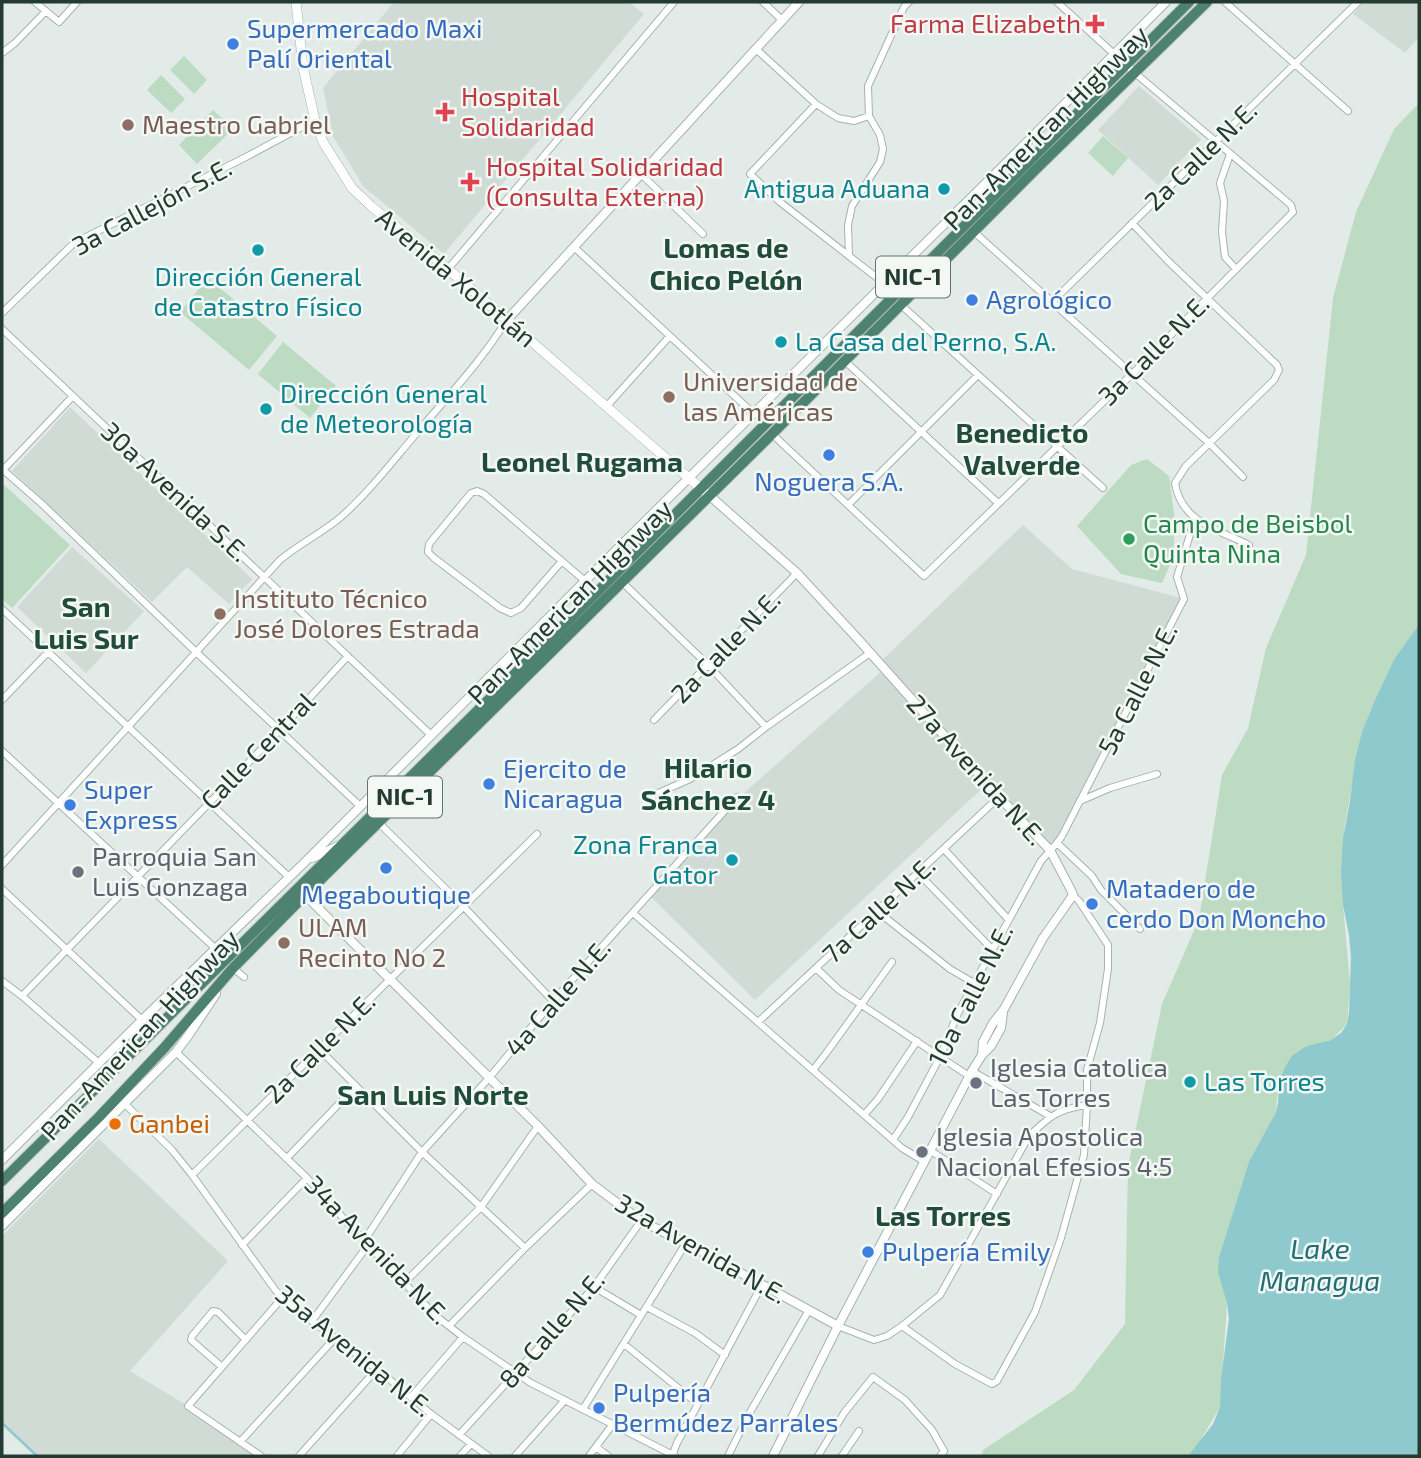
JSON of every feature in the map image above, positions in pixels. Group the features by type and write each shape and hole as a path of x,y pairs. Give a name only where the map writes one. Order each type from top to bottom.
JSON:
{"highway":[{"name":"Pan-American Highway","path":"2,1213 165,1047 233,968 901,305 969,228 1189,2"},
{"name":"Pan-American Highway","path":"2,1181 700,488 969,228 1108,100 1207,2"},
{"path":"1135,73 1135,62 1147,44"},
{"path":"1108,100 1126,65"},
{"path":"884,283 897,279 914,267 948,233 969,228"}],"main road":[{"name":"Avenida Xolotlán","path":"296,2 303,67 315,120 323,142 352,188 710,496"}],"street":[{"path":"35,2 59,22 77,2"},
{"path":"448,269 674,2"},
{"path":"763,2 782,20"},
{"path":"2,865 279,560 339,518 360,499 493,342 506,321 799,2"},
{"path":"1057,2 1230,154 1220,183 1224,201 1222,232 1224,257 1236,269"},
{"path":"2,1160 306,861 1166,2"},
{"path":"1226,2 1348,111"},
{"name":"2a Calle N.E.","path":"1051,303 1358,2"},
{"path":"849,256 848,225 852,206 880,162 883,149 880,135 869,116 868,86 905,4"},
{"path":"2,53 46,10"},
{"path":"756,49 817,104 838,118 855,121 869,116"},
{"path":"817,104 750,174 780,202 884,283"},
{"name":"3a Callejón S.E.","path":"2,313 74,243 315,120"},
{"name":"3a Calle N.E.","path":"848,505 924,576 1132,374 1293,212 1291,205 1230,154"},
{"path":"642,174 703,234"},
{"path":"1132,223 1277,365 1279,370 1274,380 1209,443 1175,483 1181,503 1187,512 1249,545"},
{"path":"969,228 1209,443 1243,477"},
{"path":"575,247 754,414"},
{"path":"901,305 1103,488"},
{"name":"30a Avenida S.E.","path":"2,329 431,735"},
{"path":"606,407 669,337"},
{"path":"845,361 998,503"},
{"path":"772,434 848,505 978,375"},
{"path":"73,396 2,471 67,528 360,806"},
{"path":"562,561 521,608 511,613 500,608 428,552 429,544 471,493 477,491 484,494 562,561 584,581"},
{"name":"27a Avenida N.E.","path":"710,496 797,573 1049,850 1073,895 1108,945 1108,969 1100,1023 1087,1070 1084,1155 1061,1238 1035,1312 997,1381 992,1384 956,1364 902,1326"},
{"name":"5a Calle N.E.","path":"1049,850 1058,843 1184,599 1177,577 1195,518"},
{"name":"2a Calle N.E.","path":"654,720 797,573"},
{"path":"622,582 766,727"},
{"path":"2,609 289,877"},
{"path":"2,700 48,652"},
{"path":"654,795 690,779 738,749 870,653"},
{"name":"Calle Central","path":"22,996 280,730 348,656"},
{"path":"2,751 216,949"},
{"path":"1080,802 1110,788 1157,774"},
{"name":"4a Calle N.E.","path":"312,1321 366,1243 422,1152 489,1078 553,1001 737,797"},
{"name":"7a Calle N.E.","path":"758,1022 999,797"},
{"path":"379,823 553,1001"},
{"name":"2a Calle N.E.","path":"192,1175 537,834"},
{"path":"1058,843 1140,929"},
{"path":"306,861 344,844"},
{"path":"944,849 1009,919"},
{"name":"10a Calle N.E.","path":"893,1140 940,1057 974,983 1049,850"},
{"path":"918,873 992,950"},
{"path":"2,889 142,1020"},
{"name":"32a Avenida N.E.","path":"305,895 538,1126 592,1184 641,1221 838,1326"},
{"path":"773,1456 838,1326 982,1055 983,1042 993,1023 1004,1009 1043,938 1073,895"},
{"path":"877,911 950,969 974,983"},
{"path":"633,913 902,1148 925,1162"},
{"path":"813,1070 892,962"},
{"path":"233,968 244,977"},
{"name":"NIC-1","path":"176,1052 233,968"},
{"path":"816,968 839,990 940,1057 1050,1116"},
{"path":"2,981 99,1063"},
{"path":"864,1115 917,1041"},
{"path":"319,1049 422,1152 526,1248"},
{"path":"2,1226 176,1052"},
{"name":"34a Avenida N.E.","path":"176,1052 307,1178 436,1316 531,1383 673,1456"},
{"path":"287,1158 356,1086"},
{"name":"35a Avenida N.E.","path":"125,1104 172,1150 275,1291 488,1456"},
{"path":"838,1326 874,1340 887,1336 940,1294 1030,1136 1050,1116 1068,1108 1087,1105"},
{"path":"405,1282 481,1207 538,1126"},
{"path":"931,1152 997,1194"},
{"path":"242,1245 307,1178"},
{"path":"449,1326 592,1184"},
{"name":"8a Calle N.E.","path":"459,1435 594,1287 641,1221"},
{"path":"583,1409 686,1243"},
{"path":"673,1456 677,1443 762,1285"},
{"path":"594,1287 641,1315"},
{"path":"261,1456 188,1406 282,1297"},
{"path":"647,1307 695,1334 725,1355"},
{"path":"728,1456 749,1414 810,1310"},
{"path":"222,1367 191,1340 213,1311 218,1312 246,1340"},
{"path":"411,1397 463,1337"},
{"path":"240,1442 335,1338"},
{"path":"624,1344 698,1404"},
{"path":"299,1456 377,1369"},
{"path":"818,1456 844,1413 873,1377 905,1400 932,1430 944,1451 940,1456"},
{"path":"514,1456 565,1400"},
{"path":"397,1456 431,1414"},
{"path":"589,1456 613,1424"},
{"path":"842,1456 859,1431"},
{"path":"460,1456 471,1444"},
{"path":"596,1447 608,1456"}],"shaded area":[{"name":"Hospital Solidaridad","path":"394,2 629,2 644,14 444,254 363,186 333,136 323,88"},
{"path":"1364,2 1419,2 1419,37 1405,53 1353,14"},
{"path":"1139,86 1201,139 1158,185 1098,130"},
{"path":"70,407 252,579 229,604 187,567 152,602 12,471"},
{"path":"1023,525 1072,569 1181,598 1057,843 1050,850 987,784 755,1000 649,895 726,809 884,669 879,663"},
{"path":"72,547 144,611 86,673 17,607"},
{"path":"99,1139 228,1261 130,1371 188,1406 260,1456 37,1456 2,1423 2,1236"}],"green space":[{"path":"184,56 207,80 194,94 170,70"},
{"path":"161,75 185,99 171,113 147,90"},
{"path":"1419,103 1419,626 1362,732 1344,829 1343,905 1350,984 1347,1024 1278,1093 1275,1114 1245,1177 1219,1257 1227,1303 1220,1407 1191,1456 981,1456 983,1450 1074,1390 1125,1324 1128,1166 1162,1004 1199,919 1222,775 1248,728 1266,648 1306,555 1333,298 1356,212 1394,129"},
{"path":"213,110 233,129 197,164 179,145"},
{"path":"1103,136 1128,158 1113,176 1088,153"},
{"path":"208,278 277,336 249,370 180,312"},
{"path":"283,342 336,386 310,418 258,374"},
{"path":"1147,459 1169,476 1175,521 1173,558 1162,583 1121,574 1077,526 1131,465"},
{"path":"2,483 70,545 12,608 2,599"}],"water":[{"name":"Lake Managua","path":"1419,625 1419,1456 1188,1456 1213,1424 1220,1407 1229,1319 1218,1272 1219,1257 1249,1162 1275,1114 1279,1083 1292,1056 1303,1048 1329,1041 1341,1033 1347,1024 1351,957 1341,874 1343,838 1355,760 1362,732 1375,700 1395,658"}],"waterway":[{"path":"2,1423 37,1456"}],"place":[{"name":"Farma Elizabeth","path":"1095,24"},
{"name":"Supermercado Maxi Palí Oriental","path":"233,44"},
{"name":"Hospital Solidaridad","path":"445,112"},
{"name":"Maestro Gabriel","path":"128,125"},
{"name":"Hospital Solidaridad (Consulta Externa)","path":"470,182"},
{"name":"Antigua Aduana","path":"944,189"},
{"name":"Dirección General de Catastro Físico","path":"258,250"},
{"name":"Agrológico","path":"972,300"},
{"name":"La Casa del Perno, S.A.","path":"781,342"},
{"name":"Universidad de las Américas","path":"669,397"},
{"name":"Dirección General de Meteorología","path":"266,409"},
{"name":"Noguera S.A.","path":"829,455"},
{"name":"Campo de Beisbol Quinta Nina","path":"1129,539"},
{"name":"Instituto Técnico José Dolores Estrada","path":"220,614"},
{"name":"Ejercito de Nicaragua","path":"489,784"},
{"name":"Super Express","path":"70,805"},
{"name":"Zona Franca Gator","path":"732,860"},
{"name":"Megaboutique","path":"386,868"},
{"name":"Parroquia San Luis Gonzaga","path":"78,872"},
{"name":"Matadero de cerdo Don Moncho","path":"1092,904"},
{"name":"ULAM Recinto No 2","path":"284,943"},
{"name":"Las Torres","path":"1190,1082"},
{"name":"Iglesia Catolica Las Torres","path":"976,1083"},
{"name":"Ganbei","path":"115,1124"},
{"name":"Iglesia Apostolica Nacional Efesios 4:5","path":"922,1152"},
{"name":"Pulpería Emily","path":"868,1252"},
{"name":"Pulpería Bermúdez Parrales","path":"599,1408"}],"district":[{"name":"Lomas de Chico Pelón","path":"726,264"},
{"name":"Benedicto Valverde","path":"1022,449"},
{"name":"Leonel Rugama","path":"582,462"},
{"name":"San Luis Sur","path":"86,623"},
{"name":"Hilario Sánchez 4","path":"708,784"},
{"name":"San Luis Norte","path":"433,1095"},
{"name":"Las Torres","path":"943,1216"}]}
